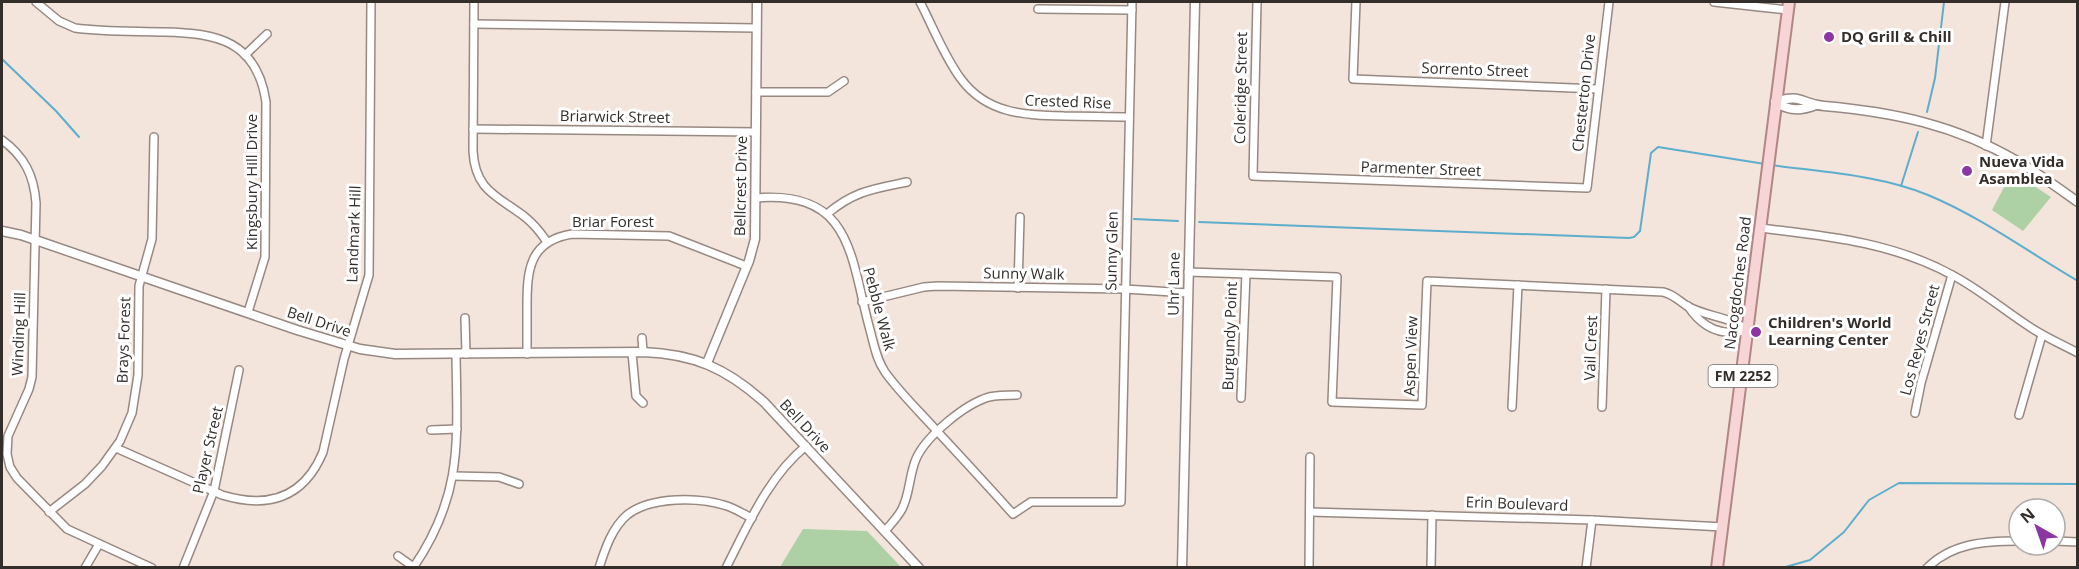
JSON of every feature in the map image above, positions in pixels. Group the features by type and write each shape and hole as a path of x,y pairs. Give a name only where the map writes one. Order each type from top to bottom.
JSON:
{"main road":[{"name":"Nacogdoches Road","path":"1717,567 1788,6"}],"street":[{"path":"36,2 59,21 75,28 195,33 218,38 235,46 245,55 267,34"},
{"name":"Landmark Hill","path":"214,491 238,500 264,501 279,498 292,493 304,484 318,466 323,452 347,345 369,275 371,2"},
{"path":"474,2 473,158 480,181 496,199 531,222 547,242 535,254 527,279 527,354"},
{"name":"Bellcrest Drive","path":"707,363 755,239 757,2"},
{"name":"Crested Rise","path":"920,2 959,77 972,92 993,107 1010,113 1028,115 1129,117"},
{"name":"Sunny Glen","path":"1013,514 1031,502 1121,502 1132,2"},
{"name":"Uhr Lane","path":"1182,567 1195,2"},
{"name":"Coleridge Street","path":"1253,176 1257,2"},
{"name":"Sorrento Street","path":"1356,2 1353,79 1597,89"},
{"name":"Chesterton Drive","path":"1587,188 1609,2"},
{"path":"1714,2 1788,6"},
{"path":"1986,146 2005,2"},
{"path":"1038,9 1132,10"},
{"path":"474,24 756,28"},
{"name":"Kingsbury Hill Drive","path":"245,55 260,76 266,102 265,257 248,312"},
{"path":"756,92 828,92 844,81"},
{"path":"1775,102 1787,109 1803,110 1816,105 1872,110 1932,124 2016,160 2078,202"},
{"name":"Briarwick Street","path":"473,129 756,132"},
{"name":"Brays Forest","path":"49,512 85,484 116,448 126,428 136,398 139,292 152,239 154,137"},
{"name":"Winding Hill","path":"2,140 19,154 31,173 36,203 32,376 29,389 8,436 7,454 10,467 17,478 67,529 152,567"},
{"name":"Parmenter Street","path":"1253,176 1587,188"},
{"path":"827,214 842,201 854,195 907,182"},
{"name":"Pebble Walk","path":"756,198 777,196 811,203 827,214 838,226 849,245 879,363 893,384 1013,514"},
{"path":"1018,288 1020,217"},
{"path":"1760,228 1839,237 1874,244 1915,257 1976,289 2042,335 2078,353"},
{"name":"Bell Drive","path":"2,231 347,345 382,353 643,352 681,356 707,363 720,369 750,390 806,446 919,567"},
{"name":"Briar Forest","path":"547,242 559,236 572,234 659,235 746,266"},
{"name":"Aspen View","path":"1188,272 1337,277 1332,402 1422,405 1427,281 1668,293 1688,306 1735,321 1748,330"},
{"name":"Burgundy Point","path":"1241,398 1246,274"},
{"name":"Los Reyes Street","path":"1915,413 1920,383 1952,275"},
{"path":"1512,407 1518,285"},
{"name":"Sunny Walk","path":"862,302 924,287 1125,289 1188,293"},
{"name":"Vail Crest","path":"1602,407 1606,289"},
{"name":"Aspen View","path":"1688,306 1699,322 1708,328 1734,334 1748,330"},
{"path":"465,318 466,354"},
{"path":"2019,415 2042,335"},
{"path":"642,338 643,352"},
{"path":"632,353 636,396 643,403"},
{"path":"398,556 414,567 436,529 445,508 457,447 456,354"},
{"name":"Player Street","path":"183,567 214,491 239,370"},
{"path":"885,531 903,507 910,475 921,449 963,410 976,402 999,395 1017,395"},
{"path":"431,430 457,429"},
{"path":"726,567 780,472 806,446"},
{"path":"116,448 214,491"},
{"path":"1309,567 1310,457"},
{"path":"453,476 499,477 519,484"},
{"path":"599,567 608,541 616,528 628,514 653,503 666,500 708,502 727,506 752,518"},
{"name":"Erin Boulevard","path":"1310,512 1592,520 1723,527"},
{"path":"1431,567 1432,516"},
{"path":"1586,567 1592,520"},
{"path":"1926,567 1948,552 1971,544 2007,541"},
{"path":"85,567 99,544"}],"green space":[{"path":"2012,172 2051,197 2023,231 1992,210"},
{"path":"803,529 867,531 901,567 780,567"}],"waterway":[{"path":"1927,112 1935,78 1944,2"},
{"path":"2,59 56,111 79,137"},
{"path":"1901,186 1918,132"},
{"path":"1199,222 1629,238 1634,237 1640,231 1651,153 1658,147 1765,164"},
{"path":"1771,165 1830,172 1910,188 1948,204 1986,224 2078,281"},
{"path":"1134,219 1178,221"},
{"path":"1782,568 1810,560 1844,532 1869,500 1899,483 2078,484"}],"place":[{"name":"DQ Grill & Chill","path":"1829,37"},
{"name":"Nueva Vida Asamblea","path":"1967,171"},
{"name":"Children's World Learning Center","path":"1756,332"}]}
